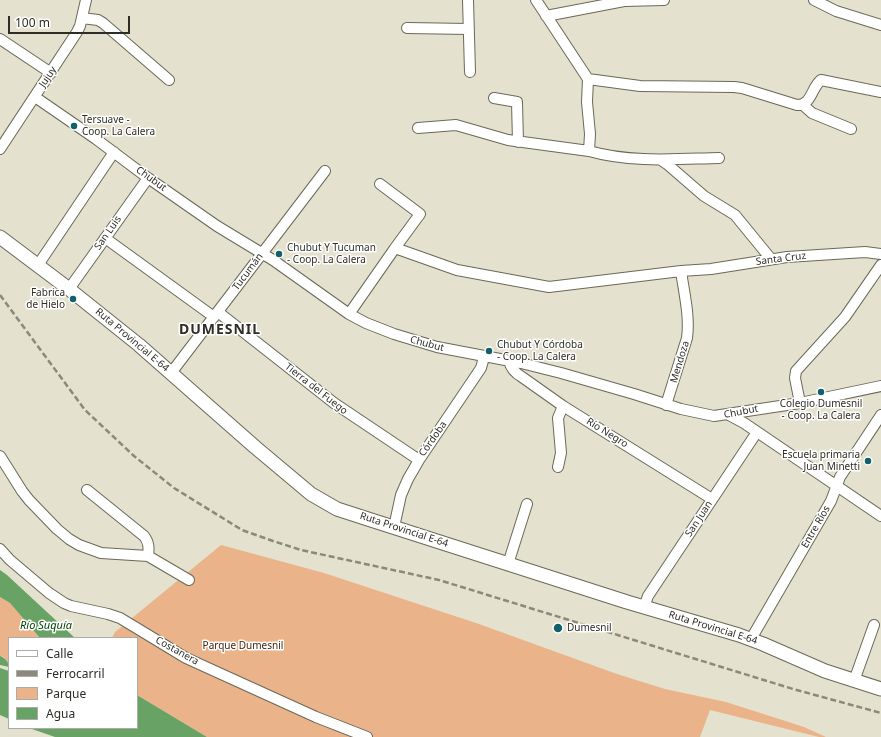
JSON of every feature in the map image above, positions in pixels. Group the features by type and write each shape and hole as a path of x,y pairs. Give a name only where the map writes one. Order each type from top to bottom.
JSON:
{"main road":[{"name":"Ruta Provincial E-64","path":"0,237 69,289 171,373 255,448 311,494 337,508 644,607 716,627 751,639 825,672 881,689"}],"street":[{"name":"Jujuy","path":"0,149 77,32 86,0"},
{"path":"468,0 470,72"},
{"path":"536,0 588,79 587,102 590,134 589,151"},
{"path":"546,16 624,1 664,0"},
{"path":"814,0 836,10 881,25"},
{"path":"82,18 98,20 103,23 169,80"},
{"path":"407,28 469,29"},
{"path":"0,39 51,73"},
{"path":"588,79 640,86 738,88 797,106 803,105 808,100 821,80 881,92"},
{"name":"Chubut","path":"35,97 216,226 273,260 349,314 378,328 407,338 437,347 561,373 666,405 706,415 721,416 800,403 881,386"},
{"path":"494,98 517,102 518,142"},
{"path":"803,105 812,113 851,129"},
{"path":"418,128 456,125 518,142 589,151 616,157 661,160 719,158"},
{"path":"38,265 114,152"},
{"path":"661,160 704,196 735,215 771,259"},
{"name":"Tucumán","path":"171,373 325,171"},
{"name":"San Luis","path":"69,289 148,178"},
{"path":"349,314 420,214 380,184"},
{"name":"Tierra del Fuego","path":"105,238 216,314 334,404 419,460"},
{"name":"Santa Cruz","path":"395,248 457,270 542,287 556,287 681,271 717,268 787,256 865,252 881,254"},
{"path":"800,403 795,378 796,371 845,317 881,265"},
{"name":"Mendoza","path":"666,405 688,331 688,316 681,271"},
{"name":"Córdoba","path":"394,527 404,488 419,460 481,368 484,356"},
{"name":"Río Negro","path":"509,361 511,368 515,373 563,406 712,499"},
{"path":"558,467 561,453 557,424 563,406"},
{"path":"729,414 881,516"},
{"name":"Entre Ríos","path":"751,639 831,501 836,485 845,468 881,415"},
{"name":"San Juan","path":"644,607 648,596 757,432"},
{"path":"0,456 29,500 57,529 78,545 101,553 148,556 189,580"},
{"path":"87,490 144,536 149,546 148,556"},
{"path":"508,564 527,504"},
{"name":"Costanera","path":"0,549 10,560 49,593 64,603 120,618 186,658 316,717 367,737"},
{"path":"854,681 874,625"}],"green space":[{"name":"Parque Dumesnil","path":"221,545 324,573 479,624 617,674 665,689 726,702 804,727 826,737 819,737 710,710 700,737 207,737 138,696 138,637 112,637 115,632"},
{"path":"0,597 10,603 39,637 8,637 8,663 4,657 0,656"}],"water":[{"name":"Río Suquía","path":"0,570 74,637 39,637 10,603 0,597"},
{"name":"Río Suquía","path":"0,656 6,660 8,667 0,665"},
{"path":"0,668 8,671 8,719 0,715"},
{"path":"138,696 207,737 55,737 32,729 138,729"}],"railway":[{"path":"0,295 85,410 134,456 174,488 242,530 301,550 439,580 793,689 881,713"}],"place":[{"name":"Tersuave - Coop. La Calera","path":"74,126"},
{"name":"Chubut Y Tucuman - Coop. La Calera","path":"279,254"},
{"name":"Fabrica de Hielo","path":"73,299"},
{"name":"Chubut Y Córdoba - Coop. La Calera","path":"489,351"},
{"name":"Colegio Dumesnil - Coop. La Calera","path":"821,392"},
{"name":"Escuela primaria Juan Minetti","path":"868,461"},
{"name":"Dumesnil","path":"558,628"}],"district":[{"name":"DUMESNIL","path":"220,330"}]}
